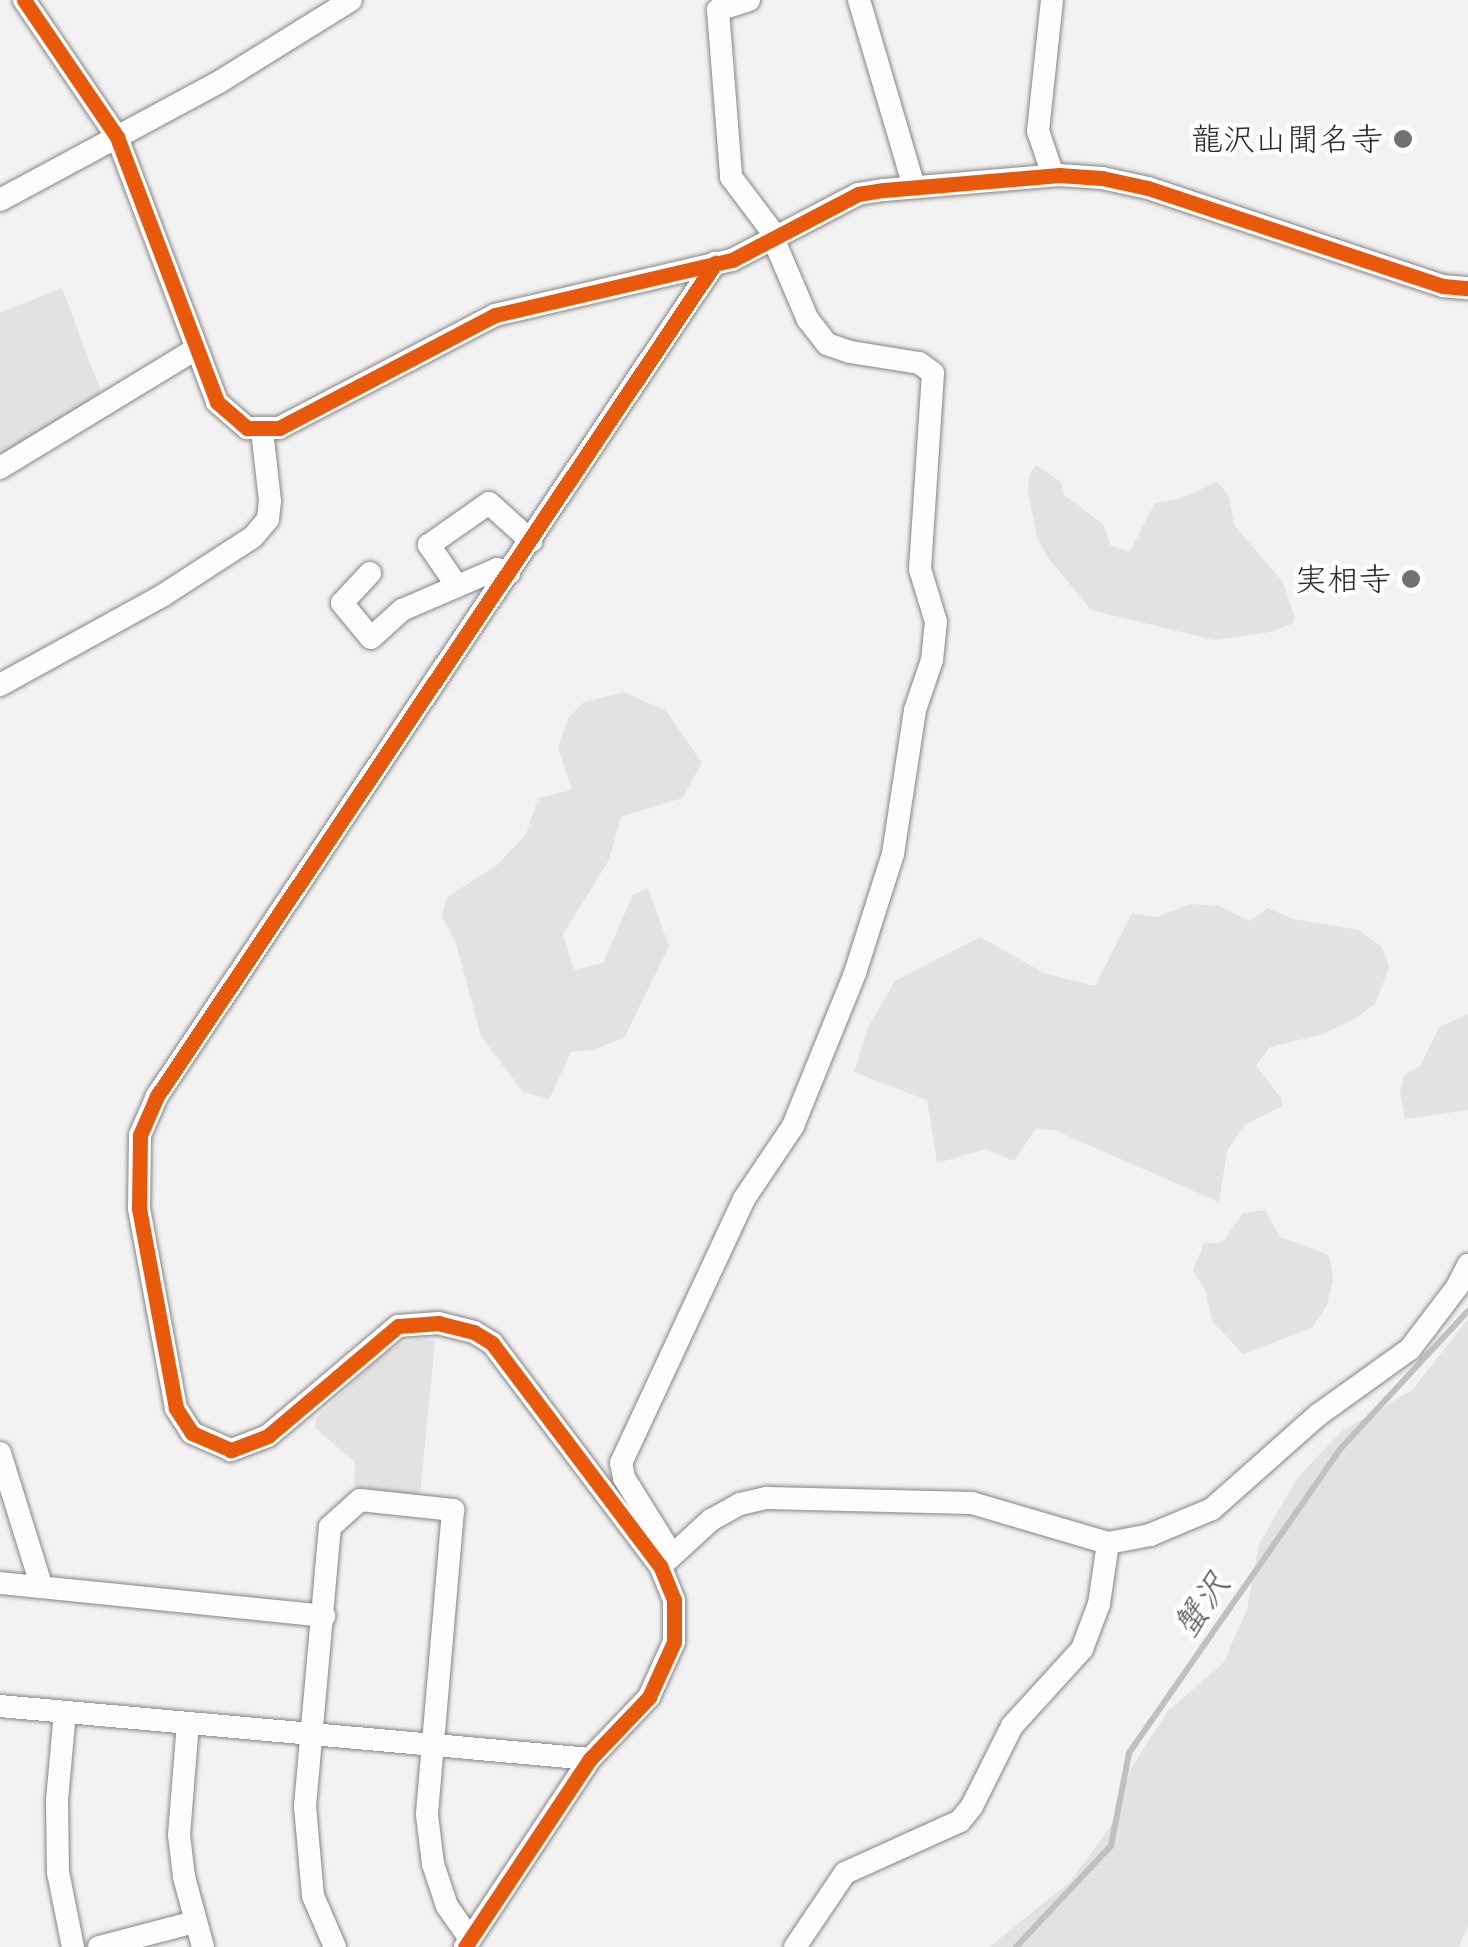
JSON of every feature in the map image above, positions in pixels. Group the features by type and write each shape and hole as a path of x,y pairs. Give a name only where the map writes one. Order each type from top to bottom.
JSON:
{"street":[{"path":"24,0 117,137 194,350 217,402 229,417 247,428 280,428 496,315 715,264 858,194 914,187 1053,176 1102,178 1148,188 1443,286 1468,288"},
{"path":"0,200 219,82 351,0"},
{"path":"335,1947 313,1896 305,1806 330,1527 360,1500 453,1510 430,1744 427,1815 433,1864 447,1906 467,1943 590,1759 650,1698 666,1668 677,1622 666,1560 624,1478 621,1463 744,1199 793,1126 855,973 893,854 916,710 932,660 936,622 920,569 933,373 919,363 850,352 828,344 808,320 774,238 731,177 718,10 748,0"},
{"path":"859,0 914,187"},
{"path":"1052,0 1038,131 1053,176"},
{"path":"666,1560 492,1343 454,1326 398,1326 268,1436 246,1447 216,1446 192,1433 176,1408 139,1208 138,1148 157,1096 715,264"},
{"path":"0,468 194,350"},
{"path":"0,685 162,596 253,537 268,519 270,502 262,430"},
{"path":"458,586 430,545 489,503 530,541"},
{"path":"370,573 342,603 371,638 402,610 498,568 509,573"},
{"path":"666,1560 711,1520 740,1504 767,1498 972,1503 1108,1543 1150,1535 1212,1509 1318,1415 1410,1350 1457,1287 1468,1265"},
{"path":"0,1453 41,1585"},
{"path":"794,1947 845,1873 960,1821 972,1806 1012,1726 1082,1649 1099,1604 1108,1543"},
{"path":"0,1583 324,1616"},
{"path":"0,1706 590,1759"},
{"path":"65,1712 57,1800 58,1872 73,1947"},
{"path":"188,1723 180,1835 194,1922 203,1947"},
{"path":"99,1947 194,1922"}],"shaded area":[{"path":"62,288 102,395 0,457 0,313"},
{"path":"1036,465 1061,482 1064,495 1103,524 1111,546 1130,551 1155,503 1182,498 1217,482 1228,494 1235,526 1283,582 1295,618 1292,624 1270,632 1214,640 1091,610 1037,538 1028,491 1029,475"},
{"path":"624,692 666,711 702,763 682,798 621,817 609,860 563,934 574,970 603,963 633,895 648,888 669,946 624,1038 592,1050 571,1052 549,1099 523,1092 481,1036 456,943 442,917 447,897 497,865 526,834 538,798 572,790 558,747 569,717 584,702"},
{"path":"1190,904 1219,906 1250,921 1268,908 1293,919 1359,930 1382,947 1389,966 1376,1003 1323,1034 1270,1047 1256,1066 1282,1099 1282,1106 1244,1125 1227,1151 1219,1202 1054,1130 1036,1129 1014,1161 986,1149 937,1163 927,1100 854,1072 868,1028 895,981 980,937 1044,973 1095,986 1132,913 1157,917"},
{"path":"1468,1014 1468,1110 1405,1119 1400,1092 1404,1076 1421,1065 1439,1027"},
{"path":"1265,1210 1280,1237 1329,1255 1333,1279 1327,1305 1312,1328 1243,1354 1212,1321 1206,1292 1193,1270 1204,1243 1222,1243 1243,1213"},
{"path":"1468,1319 1468,1926 1459,1947 989,1947 1070,1882 1113,1823 1131,1768 1168,1711 1224,1662 1247,1609 1259,1544 1298,1477 1342,1431 1412,1390"},
{"path":"435,1341 420,1495 354,1487 355,1462 315,1428 316,1418 377,1360 400,1343"}],"waterway":[{"name":"蟹沢","path":"1016,1947 1111,1846 1129,1753 1342,1447 1468,1311"}],"cycle path":[{"path":"24,0 117,137 217,402 247,428 279,428 495,315 732,260 858,194 884,190 1059,175 1102,178 1148,188 1443,286 1468,288"},
{"path":"465,1947 590,1759 649,1697 674,1642 674,1600 660,1566 492,1343 474,1332 439,1323 398,1326 268,1436 231,1450 192,1433 176,1408 139,1208 140,1135 157,1096 715,263"}],"place":[{"name":"龍沢山聞名寺","path":"1403,139"},
{"name":"実相寺","path":"1411,579"}]}
